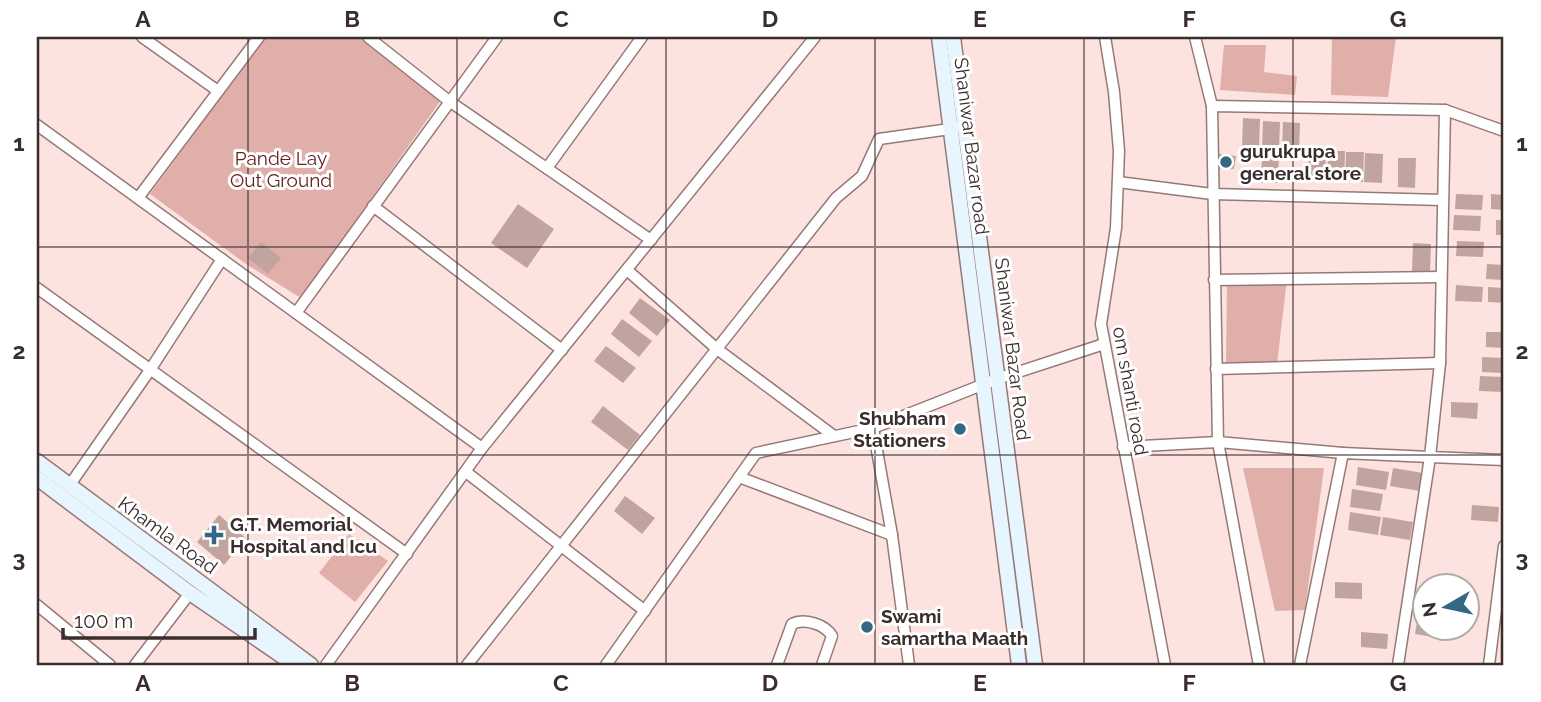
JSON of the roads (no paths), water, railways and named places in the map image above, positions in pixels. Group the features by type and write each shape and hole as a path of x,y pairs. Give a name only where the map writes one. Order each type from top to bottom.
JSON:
{"main road":[{"name":"Shaniwar Bazar road","path":"939,37 958,128 991,383"},
{"name":"Shaniwar Bazar Road","path":"953,37 958,128"},
{"name":"Shaniwar Bazar Road","path":"991,383 1035,665"},
{"path":"991,383 1019,665"},
{"name":"Khamla Road","path":"37,461 311,665"},
{"name":"Khamla Road","path":"37,478 190,593 295,665"}],"street":[{"path":"142,37 218,91"},
{"path":"138,198 260,37"},
{"path":"368,37 449,101 651,240"},
{"path":"296,313 497,37"},
{"path":"547,169 642,37"},
{"path":"326,665 482,448 815,37"},
{"name":"om shanti road","path":"1105,37 1114,92 1118,182 1116,228 1101,324 1164,665"},
{"path":"1195,37 1212,106 1218,442 1259,665"},
{"path":"1212,106 1446,110 1504,131"},
{"path":"1398,665 1430,457 1440,363 1446,110"},
{"path":"37,125 482,448"},
{"path":"467,665 836,198 862,176 880,139 958,128"},
{"path":"1118,182 1212,194 1443,200"},
{"path":"373,206 562,350"},
{"path":"69,486 150,370 222,259"},
{"path":"627,270 717,349 834,436"},
{"path":"1214,280 1441,277"},
{"path":"37,288 407,554"},
{"path":"606,665 756,453 873,428 1104,344"},
{"path":"1216,369 1440,363"},
{"path":"873,428 892,535 909,665"},
{"path":"1123,447 1218,442 1343,453 1504,460"},
{"path":"1300,665 1343,453"},
{"path":"466,472 645,611"},
{"path":"739,477 892,535"},
{"path":"1489,665 1504,546"},
{"path":"135,665 190,593"},
{"path":"37,605 110,665"},
{"path":"771,665 787,621"},
{"path":"777,665 792,624 804,621 826,628 832,636 822,665"}],"place":[{"name":"gurukrupa general store","path":"1226,162"},
{"name":"Shubham Stationers","path":"960,429"},
{"name":"G.T. Memorial Hospital and Icu","path":"214,535"},
{"name":"Swami samartha Maath","path":"867,627"}],"park label":[{"name":"Pande Lay Out Ground","path":"281,169"}]}
